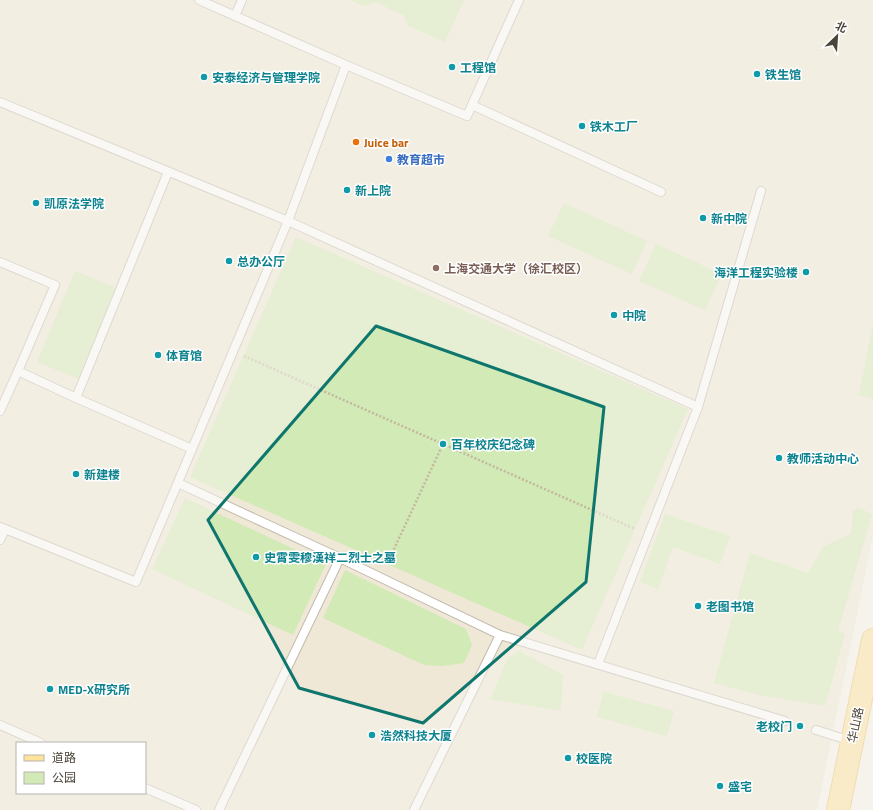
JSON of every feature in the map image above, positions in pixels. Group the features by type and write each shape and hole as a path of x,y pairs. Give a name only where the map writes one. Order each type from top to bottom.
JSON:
{"main road":[{"name":"华山路","path":"838,810 873,640"}],"lane":[{"path":"199,0 346,65 467,116 519,0"},
{"path":"235,16 242,0"},
{"path":"0,540 2,528 136,582 288,221 346,65"},
{"path":"0,102 288,221 698,407"},
{"path":"472,105 661,192"},
{"path":"76,398 168,172"},
{"path":"598,664 698,407 761,191"},
{"path":"0,262 55,286 0,411"},
{"path":"18,371 192,449"},
{"path":"178,483 340,558 500,635 785,721"},
{"path":"219,810 340,558"},
{"path":"414,810 500,635"},
{"path":"0,725 39,742"},
{"path":"816,730 852,741"},
{"path":"146,788 196,810"}],"path":[{"path":"234,351 635,530"},
{"path":"387,564 443,444"}],"highlighted area":[{"path":"376,326 604,407 586,582 423,723 299,688 208,520"}],"shaded area":[{"name":"上海交通大学（徐汇校区）","path":"0,0 873,0 873,536 817,810 0,810"}],"green space":[{"path":"350,0 464,0 445,42 409,26 403,15 375,2 363,6"},
{"path":"564,203 647,241 632,274 548,236"},
{"path":"296,237 688,409 582,650 190,477"},
{"path":"656,244 722,274 705,310 639,281"},
{"path":"75,271 116,288 79,379 37,362"},
{"path":"873,324 873,399 859,395"},
{"path":"185,498 326,564 293,635 152,569"},
{"path":"859,508 872,514 838,631 845,634 825,706 759,695 714,683 750,553 808,573 824,546 851,534 853,510"},
{"path":"665,514 730,536 720,564 673,547 658,589 640,582"},
{"path":"345,570 466,629 472,645 464,663 442,666 424,665 323,618"},
{"path":"519,651 563,675 561,711 491,699 507,659"},
{"path":"604,692 674,711 667,736 597,717"}],"place":[{"name":"工程馆","path":"452,67"},
{"name":"铁生馆","path":"757,74"},
{"name":"安泰经济与管理学院","path":"204,77"},
{"name":"铁木工厂","path":"582,126"},
{"name":"Juice bar","path":"356,142"},
{"name":"教育超市","path":"389,159"},
{"name":"新上院","path":"347,190"},
{"name":"凯原法学院","path":"36,203"},
{"name":"新中院","path":"703,218"},
{"name":"总办公厅","path":"229,261"},
{"name":"上海交通大学（徐汇校区）","path":"436,268"},
{"name":"海洋工程实验楼","path":"806,272"},
{"name":"中院","path":"614,315"},
{"name":"体育馆","path":"158,355"},
{"name":"百年校庆纪念碑","path":"443,444"},
{"name":"教师活动中心","path":"779,458"},
{"name":"新建楼","path":"76,474"},
{"name":"史霄雯穆漢祥二烈士之墓","path":"256,557"},
{"name":"老图书馆","path":"698,606"},
{"name":"MED-X研究所","path":"50,689"},
{"name":"老校门","path":"800,726"},
{"name":"浩然科技大厦","path":"372,735"},
{"name":"校医院","path":"568,758"},
{"name":"盛宅","path":"720,786"}]}
